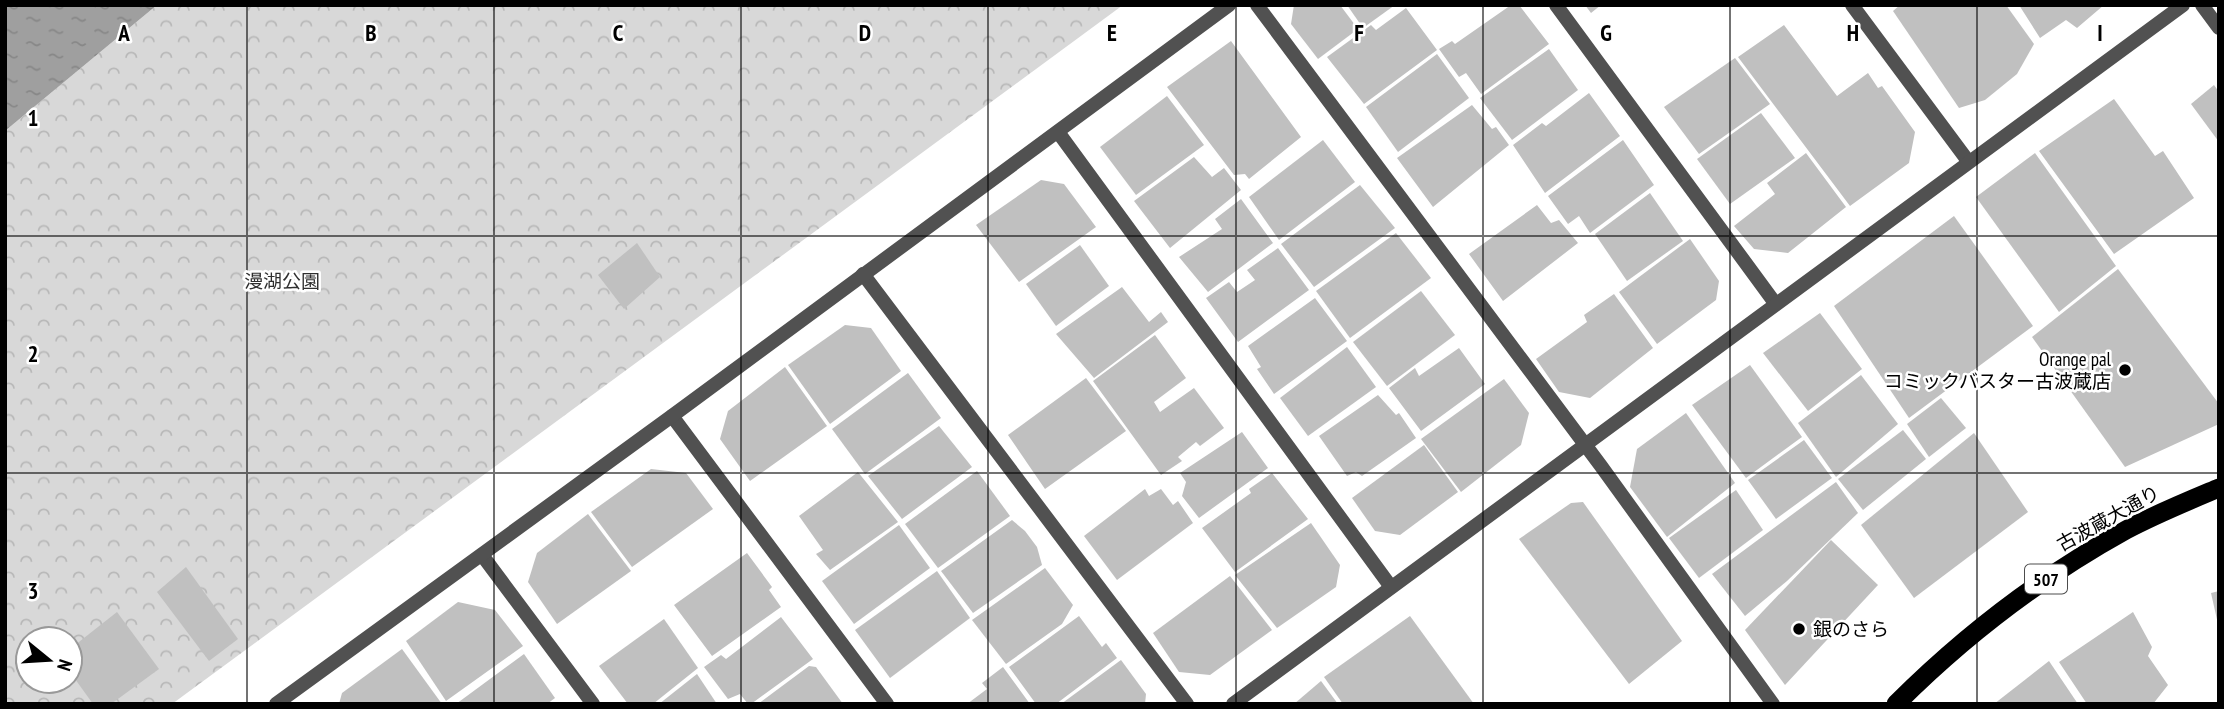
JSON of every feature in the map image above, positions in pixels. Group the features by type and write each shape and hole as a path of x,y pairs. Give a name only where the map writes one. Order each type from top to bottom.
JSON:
{"highway":[{"name":"古波蔵大通り","path":"1896,704 1955,648 1999,612 2046,579 2129,529 2219,488"}],"street":[{"path":"276,704 1229,5"},
{"path":"1257,5 1586,446 1773,704"},
{"path":"1556,5 1775,303"},
{"path":"1852,5 1968,161"},
{"path":"1233,704 2183,5"},
{"path":"2202,5 2219,28"},
{"path":"1058,132 1391,587"},
{"path":"863,275 1187,704"},
{"path":"672,416 887,704"},
{"path":"482,555 593,704"}],"green space":[{"name":"漫湖公園","path":"157,5 1123,5 172,704 5,704 5,131"}],"water":[{"path":"5,5 157,5 5,131"}],"building":[{"path":"1294,5 1340,5 1358,29 1318,59 1291,24"},
{"path":"1347,5 1395,5 1363,28"},
{"path":"1511,5 1519,5 1549,44 1481,94 1466,73 1459,77 1439,49 1452,41 1455,44"},
{"path":"1585,5 1601,5 1591,13"},
{"path":"1900,5 2006,5 2034,44 2017,74 1985,100 1959,108 1893,11"},
{"path":"2019,5 2104,5 2077,28 2066,20 2040,38"},
{"path":"1406,8 1437,50 1364,104 1327,57 1371,25 1376,30"},
{"path":"1784,25 1837,96 1868,73 1878,88 1882,86 1915,132 1909,163 1850,206 1738,57"},
{"path":"1231,41 1301,137 1249,179 1245,174 1234,175 1167,87"},
{"path":"1549,49 1578,90 1512,140 1480,98"},
{"path":"1437,54 1469,98 1398,152 1366,107"},
{"path":"1735,58 1770,104 1699,154 1664,107"},
{"path":"2214,85 2219,92 2219,142 2191,104"},
{"path":"1589,93 1620,136 1545,193 1513,145 1542,123 1546,126"},
{"path":"1167,96 1204,145 1136,195 1100,147"},
{"path":"2114,99 2155,156 2163,151 2194,198 2114,254 2039,151"},
{"path":"1472,105 1492,129 1496,127 1509,145 1433,207 1397,158"},
{"path":"1761,113 1795,158 1730,204 1697,159"},
{"path":"1323,140 1355,182 1279,240 1249,197"},
{"path":"1623,140 1654,185 1590,233 1579,216 1568,224 1548,196"},
{"path":"1806,153 1846,207 1788,253 1754,249 1734,226 1775,194 1767,183"},
{"path":"2035,153 2116,266 2059,312 1976,197"},
{"path":"1194,157 1212,177 1224,168 1241,190 1170,248 1134,201"},
{"path":"1041,180 1064,184 1096,227 1019,282 976,225"},
{"path":"1360,185 1395,228 1314,287 1281,244"},
{"path":"1650,193 1683,241 1627,281 1595,234"},
{"path":"1241,199 1273,243 1208,292 1179,257 1222,229 1215,219"},
{"path":"1537,205 1551,223 1559,220 1578,243 1503,301 1469,254"},
{"path":"1954,216 2033,326 1909,418 1834,306"},
{"path":"1396,233 1431,278 1350,338 1316,291"},
{"path":"1690,239 1719,281 1716,300 1657,344 1619,292"},
{"path":"637,243 660,277 624,309 598,275"},
{"path":"1080,245 1109,286 1056,326 1026,284"},
{"path":"1278,248 1309,290 1238,342 1206,298 1229,282 1237,292 1255,280 1247,270"},
{"name":"Orange pal コミックバスター古波蔵店","path":"2118,269 2219,404 2219,424 2125,467 2032,337"},
{"path":"1122,287 1149,322 1161,312 1168,322 1094,378 1056,334"},
{"path":"1421,291 1455,335 1387,386 1353,342"},
{"path":"1614,294 1653,348 1590,398 1559,392 1536,359 1587,322 1584,315"},
{"path":"1315,298 1347,341 1274,394 1257,369 1261,367 1248,346"},
{"path":"1820,313 1862,369 1808,411 1763,353"},
{"path":"845,325 871,328 901,371 830,424 788,365"},
{"path":"1155,335 1186,378 1154,402 1160,412 1194,388 1224,428 1200,446 1196,442 1178,457 1182,461 1161,475 1093,381"},
{"path":"1347,347 1376,387 1308,436 1280,398"},
{"path":"1459,348 1485,384 1421,431 1389,388 1415,368 1419,376"},
{"path":"1750,365 1802,437 1746,478 1692,405"},
{"path":"785,367 827,426 750,481 720,439 728,411"},
{"path":"908,373 941,418 865,474 832,429"},
{"path":"1861,375 1898,424 1836,477 1798,423"},
{"path":"1086,378 1126,431 1045,489 1008,435"},
{"path":"1504,379 1529,413 1521,445 1461,492 1421,439"},
{"path":"1378,395 1396,415 1399,413 1416,438 1362,476 1356,472 1347,476 1319,436"},
{"path":"1941,398 1966,428 1929,457 1907,424"},
{"path":"1686,413 1735,483 1667,537 1630,487 1637,449"},
{"path":"939,426 972,467 902,519 868,476"},
{"path":"1903,430 1926,459 1863,510 1838,479"},
{"path":"1242,432 1268,468 1199,518 1182,496 1186,482 1180,473"},
{"path":"1974,433 2028,512 1914,598 1861,525"},
{"path":"1804,440 1832,478 1776,519 1748,480"},
{"path":"1424,445 1458,492 1400,535 1375,531 1352,498"},
{"path":"651,469 686,473 713,509 632,567 591,512"},
{"path":"977,471 1010,516 938,568 905,524"},
{"path":"858,472 898,522 830,570 816,554 823,550 799,516"},
{"path":"1272,473 1308,519 1235,572 1202,528 1251,493 1249,489"},
{"path":"1836,482 1858,513 1787,581 1745,616 1712,574"},
{"path":"1145,489 1149,496 1161,489 1173,505 1178,501 1193,523 1117,580 1084,536"},
{"path":"1736,490 1763,530 1699,578 1669,538"},
{"path":"1583,502 1682,641 1629,684 1519,539 1571,503"},
{"path":"588,514 631,571 557,624 528,582 537,553"},
{"path":"1012,520 1037,547 1042,565 973,613 941,571"},
{"path":"1311,523 1340,565 1336,587 1277,628 1235,575"},
{"path":"899,525 930,568 854,624 822,581"},
{"path":"1831,540 1878,585 1785,685 1745,630"},
{"path":"747,553 772,587 769,590 781,607 712,656 674,605"},
{"path":"186,567 238,639 209,661 157,592"},
{"path":"1045,568 1073,605 1062,624 1006,664 972,620"},
{"path":"937,571 970,618 890,678 855,630"},
{"path":"1230,576 1272,630 1210,675 1179,672 1153,633"},
{"path":"2219,591 2219,624 2218,624 2211,593"},
{"path":"458,602 495,610 523,646 446,701 406,641"},
{"path":"117,612 159,669 111,704 93,704 84,691 84,638"},
{"path":"2133,612 2152,647 2148,656 2168,685 2153,704 2087,704 2059,662"},
{"path":"1079,616 1102,647 1106,643 1117,658 1056,704 1036,704 1009,667"},
{"path":"1410,616 1474,704 1343,704 1324,677"},
{"path":"781,617 813,659 751,704 740,694 728,699 704,667 721,655 726,659"},
{"path":"664,619 698,668 653,704 628,704 599,666"},
{"path":"402,649 442,704 339,704 342,693"},
{"path":"524,654 555,698 547,704 456,704"},
{"path":"1121,660 1146,694 1145,704 1061,704"},
{"path":"2049,661 2078,704 1994,704"},
{"path":"809,666 816,667 843,704 758,704"},
{"path":"1003,667 1030,704 967,704 987,689 982,683"},
{"path":"697,674 717,704 659,704"},
{"path":"1321,681 1338,704 1294,704"}],"place":[{"name":"Orange pal コミックバスター古波蔵店","path":"2125,370"},
{"name":"銀のさら","path":"1799,629"}]}
